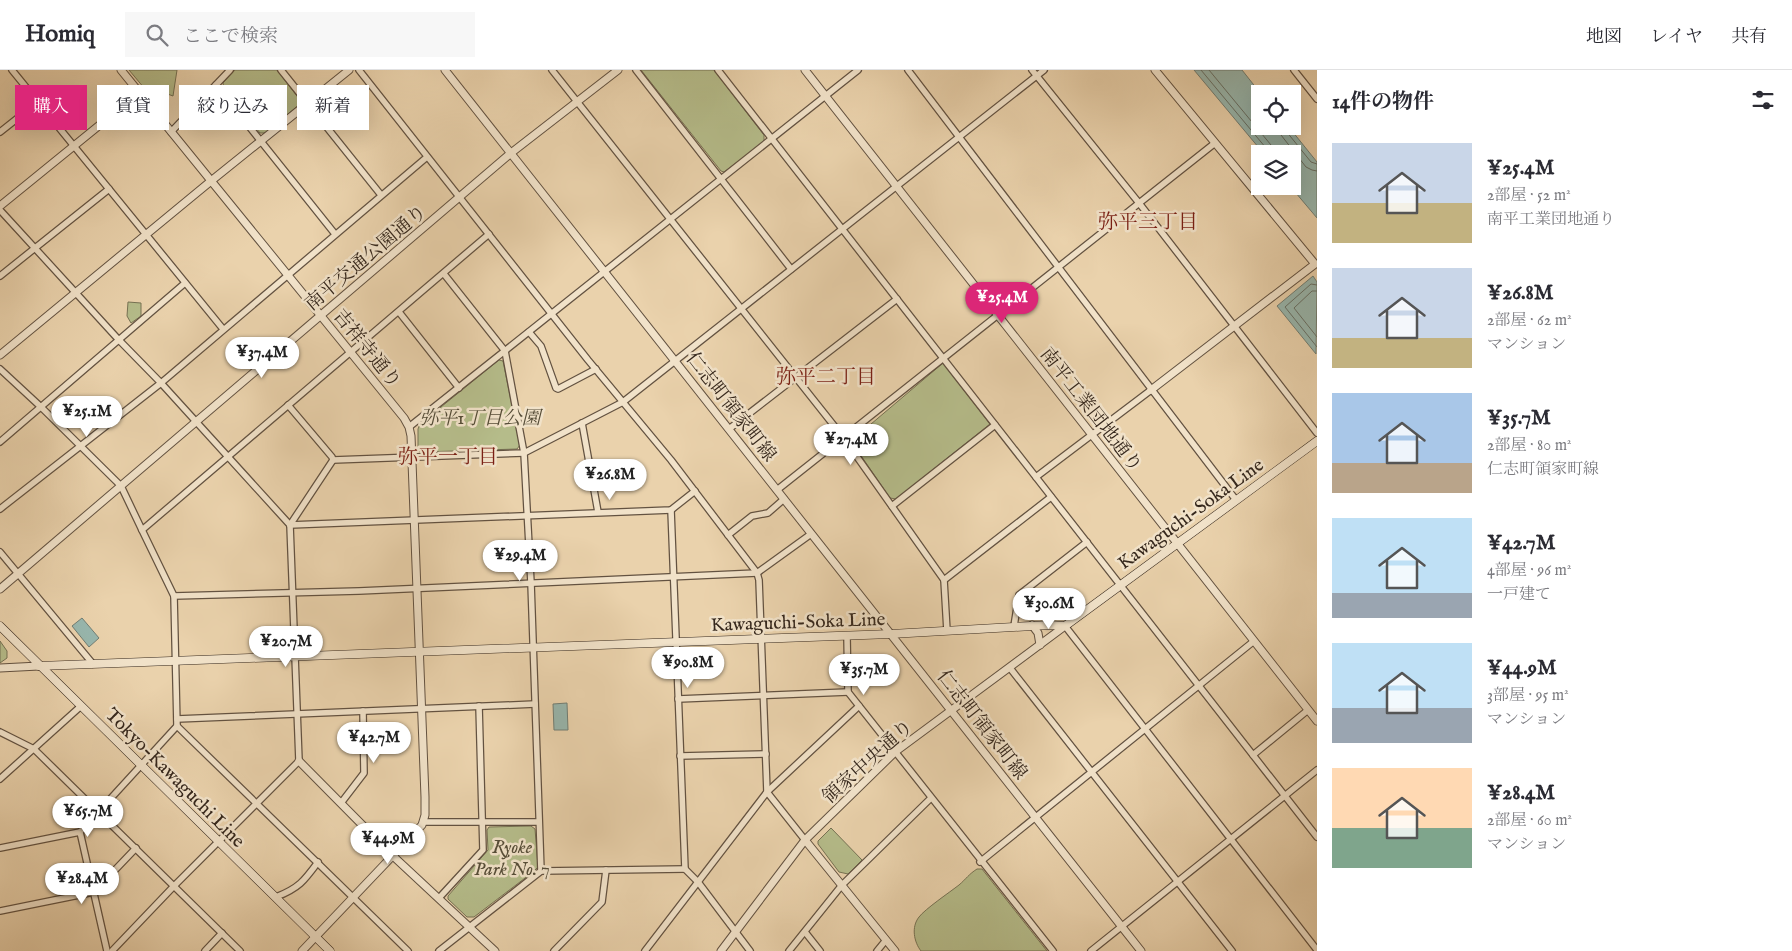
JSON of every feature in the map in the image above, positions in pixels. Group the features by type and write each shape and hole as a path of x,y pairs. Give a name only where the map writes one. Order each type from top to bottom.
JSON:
{"main road":[{"name":"Kawaguchi-Soka Line","path":"39,666 847,636 1032,625 1066,626 1317,441"},
{"name":"Tokyo-Kawaguchi Line","path":"0,626 330,951"}],"street":[{"path":"12,70 24,85"},
{"name":"吉祥寺通り","path":"121,70 133,85"},
{"path":"171,132 230,70"},
{"path":"281,70 297,90"},
{"path":"331,85 349,70"},
{"path":"360,70 427,157 695,491 757,573 762,638 767,792 895,951"},
{"name":"仁志町領家町線","path":"445,70 1141,951"},
{"path":"552,70 844,437 944,580 947,631"},
{"name":"南平交通公園通り","path":"0,589 511,153 618,70"},
{"path":"636,70 791,269"},
{"path":"718,70 1317,838"},
{"name":"南平工業団地通り","path":"805,70 1317,721"},
{"path":"409,427 858,70"},
{"path":"908,70 1236,500"},
{"path":"1032,70 1139,203 1317,433"},
{"path":"333,460 524,452 623,402 1044,70"},
{"path":"1036,477 1315,264 1155,70"},
{"path":"1294,70 1317,99"},
{"path":"216,84 336,234"},
{"path":"0,355 211,181 297,113"},
{"path":"0,132 15,120"},
{"path":"97,127 0,208 75,293 161,383 290,525 670,510 695,491"},
{"path":"61,130 223,329"},
{"name":"吉祥寺通り","path":"169,130 404,418 409,427 412,457 425,797 423,822"},
{"path":"329,130 382,194"},
{"path":"777,490 1216,143"},
{"path":"0,508 161,383 427,157"},
{"path":"0,276 109,189"},
{"path":"142,530 489,234"},
{"path":"444,274 505,351 524,452 531,583 541,871"},
{"path":"0,442 185,283"},
{"path":"729,429 897,299"},
{"path":"399,312 458,388"},
{"path":"529,332 541,346 556,388 558,389 596,369"},
{"path":"0,369 121,486 174,596 177,719 177,726 142,767 80,832 0,848"},
{"path":"288,405 333,460"},
{"path":"582,424 598,512"},
{"path":"892,506 995,425"},
{"path":"333,460 290,525 299,761 393,856 495,951"},
{"path":"944,580 1052,497"},
{"path":"728,535 752,516 768,513 784,499"},
{"path":"670,510 685,869 698,882 750,951"},
{"path":"174,596 673,578 757,573 811,534"},
{"path":"1014,626 1019,595 1087,542"},
{"path":"0,552 93,664"},
{"path":"1032,625 1038,633 1040,645"},
{"path":"1066,626 1316,949"},
{"name":"領家中央通り","path":"721,951 805,840 896,752 1066,626"},
{"path":"847,636 848,692 1052,951"},
{"path":"980,862 1254,640"},
{"path":"0,668 39,666"},
{"path":"1010,668 1232,951"},
{"path":"678,700 848,692"},
{"path":"177,719 535,704"},
{"path":"0,779 81,706"},
{"path":"438,898 483,850 479,706"},
{"path":"645,951 767,792 859,706"},
{"path":"1253,755 1308,710"},
{"path":"341,803 364,773 363,711"},
{"path":"177,726 408,951"},
{"path":"0,732 34,749 240,951"},
{"path":"680,756 766,754"},
{"path":"112,951 299,761"},
{"path":"1091,951 1317,770"},
{"path":"790,951 842,885 931,798"},
{"path":"302,951 423,822 539,822"},
{"path":"80,832 107,951"},
{"path":"0,911 94,892 136,848"},
{"path":"276,897 289,892 301,884 318,862"},
{"path":"439,951 541,871 685,869"},
{"path":"554,951 602,902 606,870"},
{"path":"805,932 820,951"},
{"path":"205,951 222,934"},
{"path":"877,951 886,940"}],"green space":[{"path":"129,70 177,70 173,96 169,95 169,85 142,85"},
{"path":"235,70 277,70 297,96 297,106 287,115 287,85 223,85 223,83"},
{"path":"641,70 714,70 764,135 764,142 724,172 721,171"},
{"path":"258,130 269,130 265,133 260,133"},
{"path":"128,302 141,303 141,316 131,323 127,316"},
{"name":"弥平1丁目公園","path":"499,360 503,361 520,445 517,449 418,451 418,429 420,424"},
{"path":"943,363 990,424 896,499 890,498 851,441"},
{"path":"0,641 7,651 7,658 0,663"},
{"name":"Ryoke Park No. 7","path":"531,826 535,829 538,867 474,917 467,917 448,899 448,896 488,850 487,830 489,827"},
{"path":"831,828 862,860 848,874 839,872 818,844 818,841"},
{"path":"977,869 982,869 1047,951 921,951 914,934 915,925 919,917"}],"water":[{"path":"1194,70 1242,70 1254,85 1251,85 1251,135 1295,135 1317,162 1317,218 1298,195 1301,195 1301,145 1256,145"},
{"path":"1313,276 1317,282 1316,354 1277,306"},
{"path":"82,618 99,638 89,647 72,626"},
{"path":"567,703 568,730 554,730 553,704"}],"district":[{"name":"弥平三丁目","path":"1148,221"},
{"name":"弥平二丁目","path":"826,376"},
{"name":"弥平一丁目","path":"448,456"}]}
